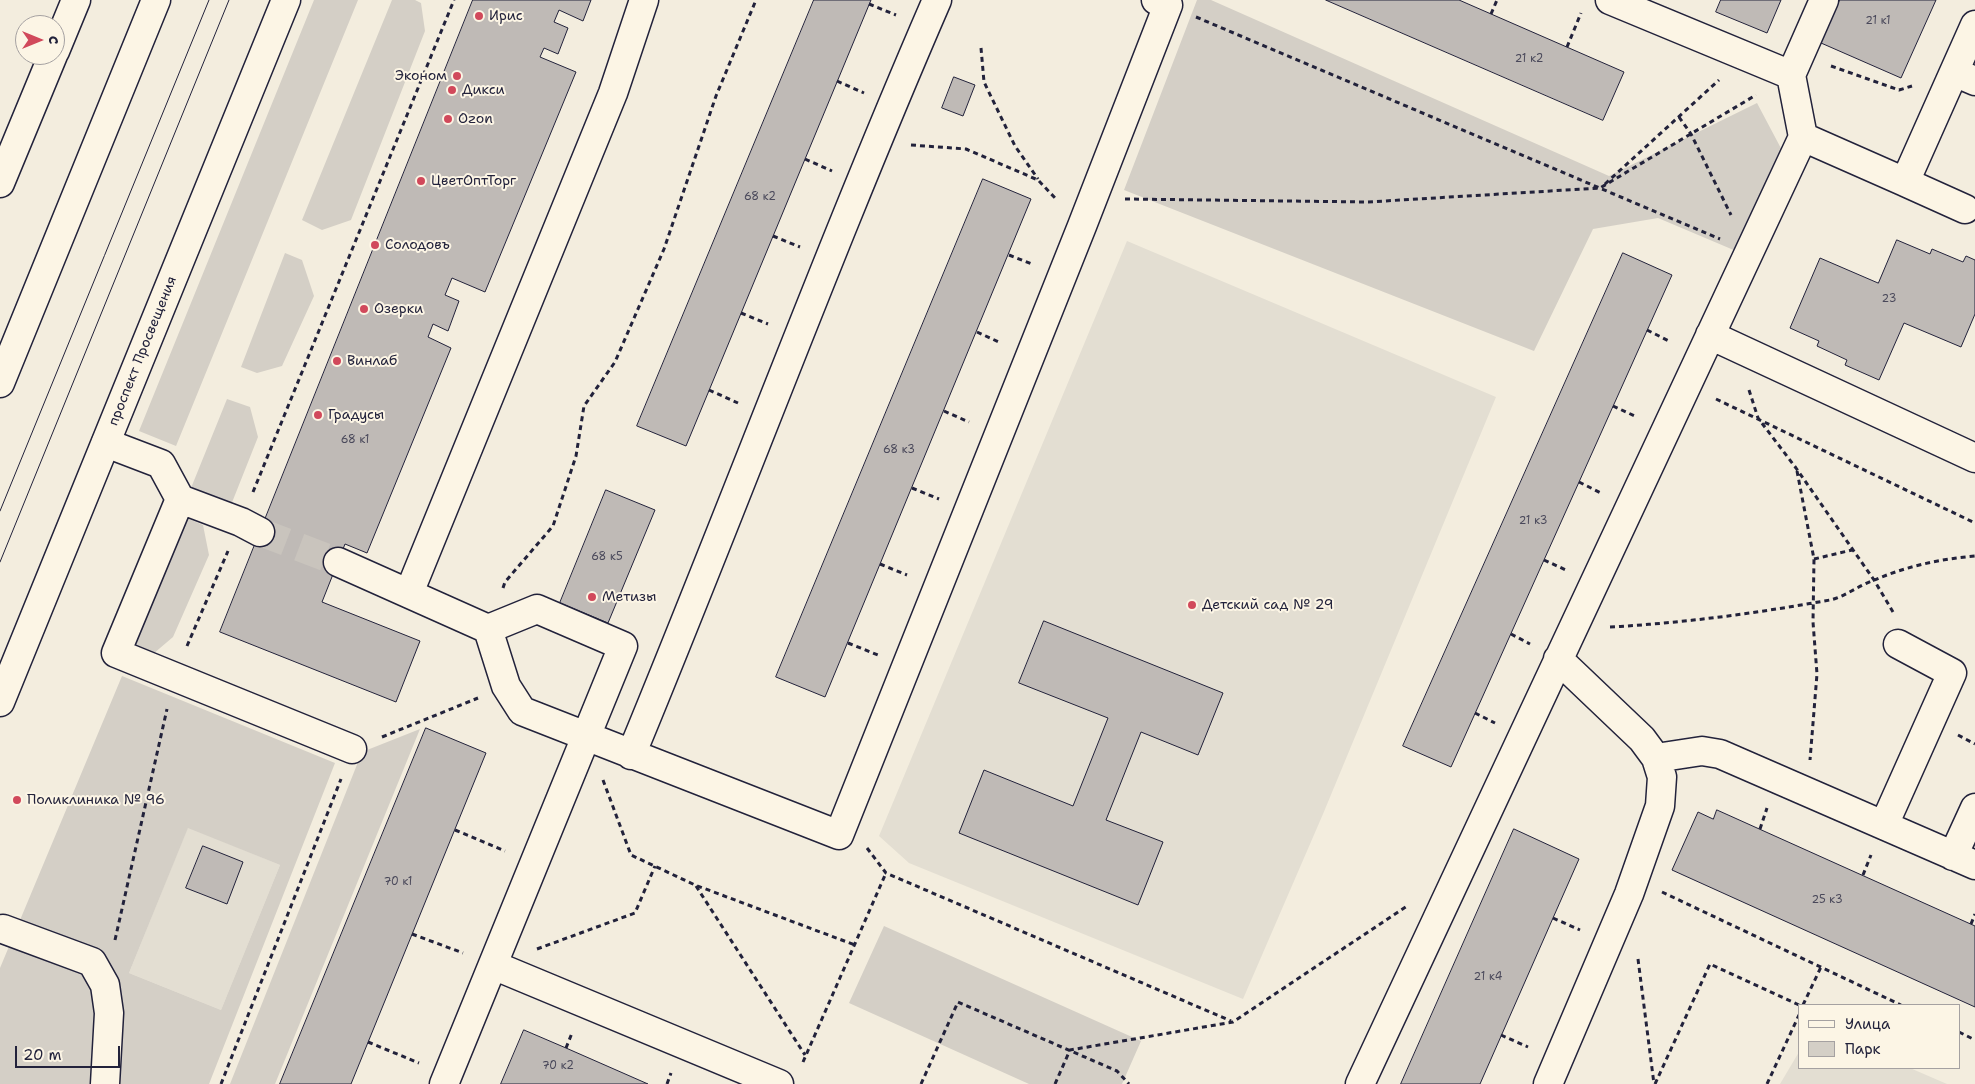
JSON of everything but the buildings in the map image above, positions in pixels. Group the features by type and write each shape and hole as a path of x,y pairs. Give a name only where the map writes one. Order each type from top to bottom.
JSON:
{"main road":[{"path":"65,27 76,0"},
{"path":"0,383 6,349 156,0"},
{"name":"проспект Просвещения","path":"0,702 286,0"},
{"path":"409,593 613,93 644,0"},
{"path":"631,755 690,614 767,415 937,0"},
{"path":"1610,0 1745,56 1795,65"},
{"path":"1360,1084 1802,137 1795,65 1824,0"},
{"path":"488,629 506,686 522,711 839,835 1093,199 1162,3"},
{"path":"1905,182 1964,76 1975,25"},
{"path":"0,183 49,65"},
{"path":"1802,137 1965,209"},
{"path":"1710,335 1740,351 1975,458"},
{"path":"106,443 161,464 180,499 250,527"},
{"path":"180,499 116,653 352,749"},
{"path":"338,562 488,629 537,609 622,646 587,738 446,1080"},
{"path":"1884,825 1952,673 1898,644"},
{"path":"1548,1084 1634,879 1660,806 1662,777 1656,758 1642,739 1558,658"},
{"path":"1656,758 1702,751 1720,754 1964,861 1975,808"},
{"path":"4,928 92,962 105,985 109,1013 105,1084"},
{"path":"493,965 789,1077"}],"path":[{"path":"105,985 174,676 250,527 454,0"},
{"path":"488,629 505,582 553,526 576,456 584,406 616,362 664,249 716,96 756,0"},
{"path":"1491,14 1497,0"},
{"path":"1162,3 1749,251"},
{"path":"1567,47 1584,8"},
{"path":"981,48 984,82 1015,146 1038,180 1082,226"},
{"path":"1600,188 1745,56"},
{"path":"1093,199 1368,202 1600,188 1691,134 1795,65 1899,90 1964,76"},
{"path":"1679,116 1691,134 1749,251"},
{"path":"878,143 966,149 1038,180"},
{"path":"1740,351 1743,372 1758,418 1796,468 1874,580 1894,613 1898,644"},
{"path":"1686,386 1758,418 1975,523"},
{"path":"1796,468 1814,559 1813,601 1817,674 1811,757 1801,790"},
{"path":"1814,559 1852,550"},
{"path":"1575,624 1604,627 1628,626 1761,612 1813,601 1832,600 1874,580 1924,563 1975,556"},
{"path":"221,1084 352,749 506,686"},
{"path":"587,738 631,855 695,885 855,945"},
{"path":"845,820 886,873 1233,1022"},
{"path":"455,830 535,863"},
{"path":"412,934 493,965 636,913 655,866"},
{"path":"789,1077 806,1055 886,873"},
{"path":"1634,879 1899,1004"},
{"path":"695,885 806,1055"},
{"path":"1070,1050 1233,1022 1410,904"},
{"path":"1970,924 1975,914"},
{"path":"1636,951 1654,1084"},
{"path":"1654,1084 1710,964 1798,1005"},
{"path":"1803,1004 1821,967"},
{"path":"921,1084 958,1002 1117,1071 1129,1084"},
{"path":"1767,1084 1798,1017"},
{"path":"1960,1032 1975,1040"},
{"path":"368,1042 446,1080"},
{"path":"1055,1084 1070,1050"}],"shaded area":[{"name":"Детский сад № 29","path":"1127,241 1496,397 1323,814 1243,999 909,863 879,836"},
{"path":"188,827 280,865 221,1010 129,973"},
{"path":"1798,1054 1798,1069 1912,1069 1947,1084 1780,1084"}],"green space":[{"path":"314,0 358,0 176,446 139,431"},
{"path":"392,0 415,0 421,3 425,31 351,220 322,230 302,220"},
{"path":"1197,0 1211,0 1609,176 1757,103 1784,154 1736,251 1658,218 1593,229 1534,351 1124,190"},
{"path":"285,253 302,260 314,296 282,366 257,373 241,367"},
{"path":"227,399 250,407 258,437 231,505 191,488"},
{"path":"182,516 203,525 209,555 173,637 153,654 128,643"},
{"path":"122,676 335,763 209,1084 0,1084 0,968","holes":["188,828 280,865 221,1010 129,973"]},
{"path":"420,729 275,1084 230,1084 362,752"},
{"path":"884,926 1141,1041 1122,1084 1029,1084 849,1003"}],"tunnel":[{"path":"260,532 338,562"}],"tram line":[{"path":"0,511 209,0"},
{"path":"0,562 229,0"}],"place":[{"name":"Ирис","path":"479,16"},
{"name":"Эконом","path":"457,76"},
{"name":"Дикси","path":"452,90"},
{"name":"Ozon","path":"448,119"},
{"name":"ЦветОптТорг","path":"421,181"},
{"name":"Солодовъ","path":"375,245"},
{"name":"Озерки","path":"364,309"},
{"name":"Винлаб","path":"337,361"},
{"name":"Градусы","path":"318,415"},
{"name":"Метизы","path":"592,597"},
{"name":"Детский сад № 29","path":"1192,605"},
{"name":"Поликлиника № 96","path":"17,800"}]}
